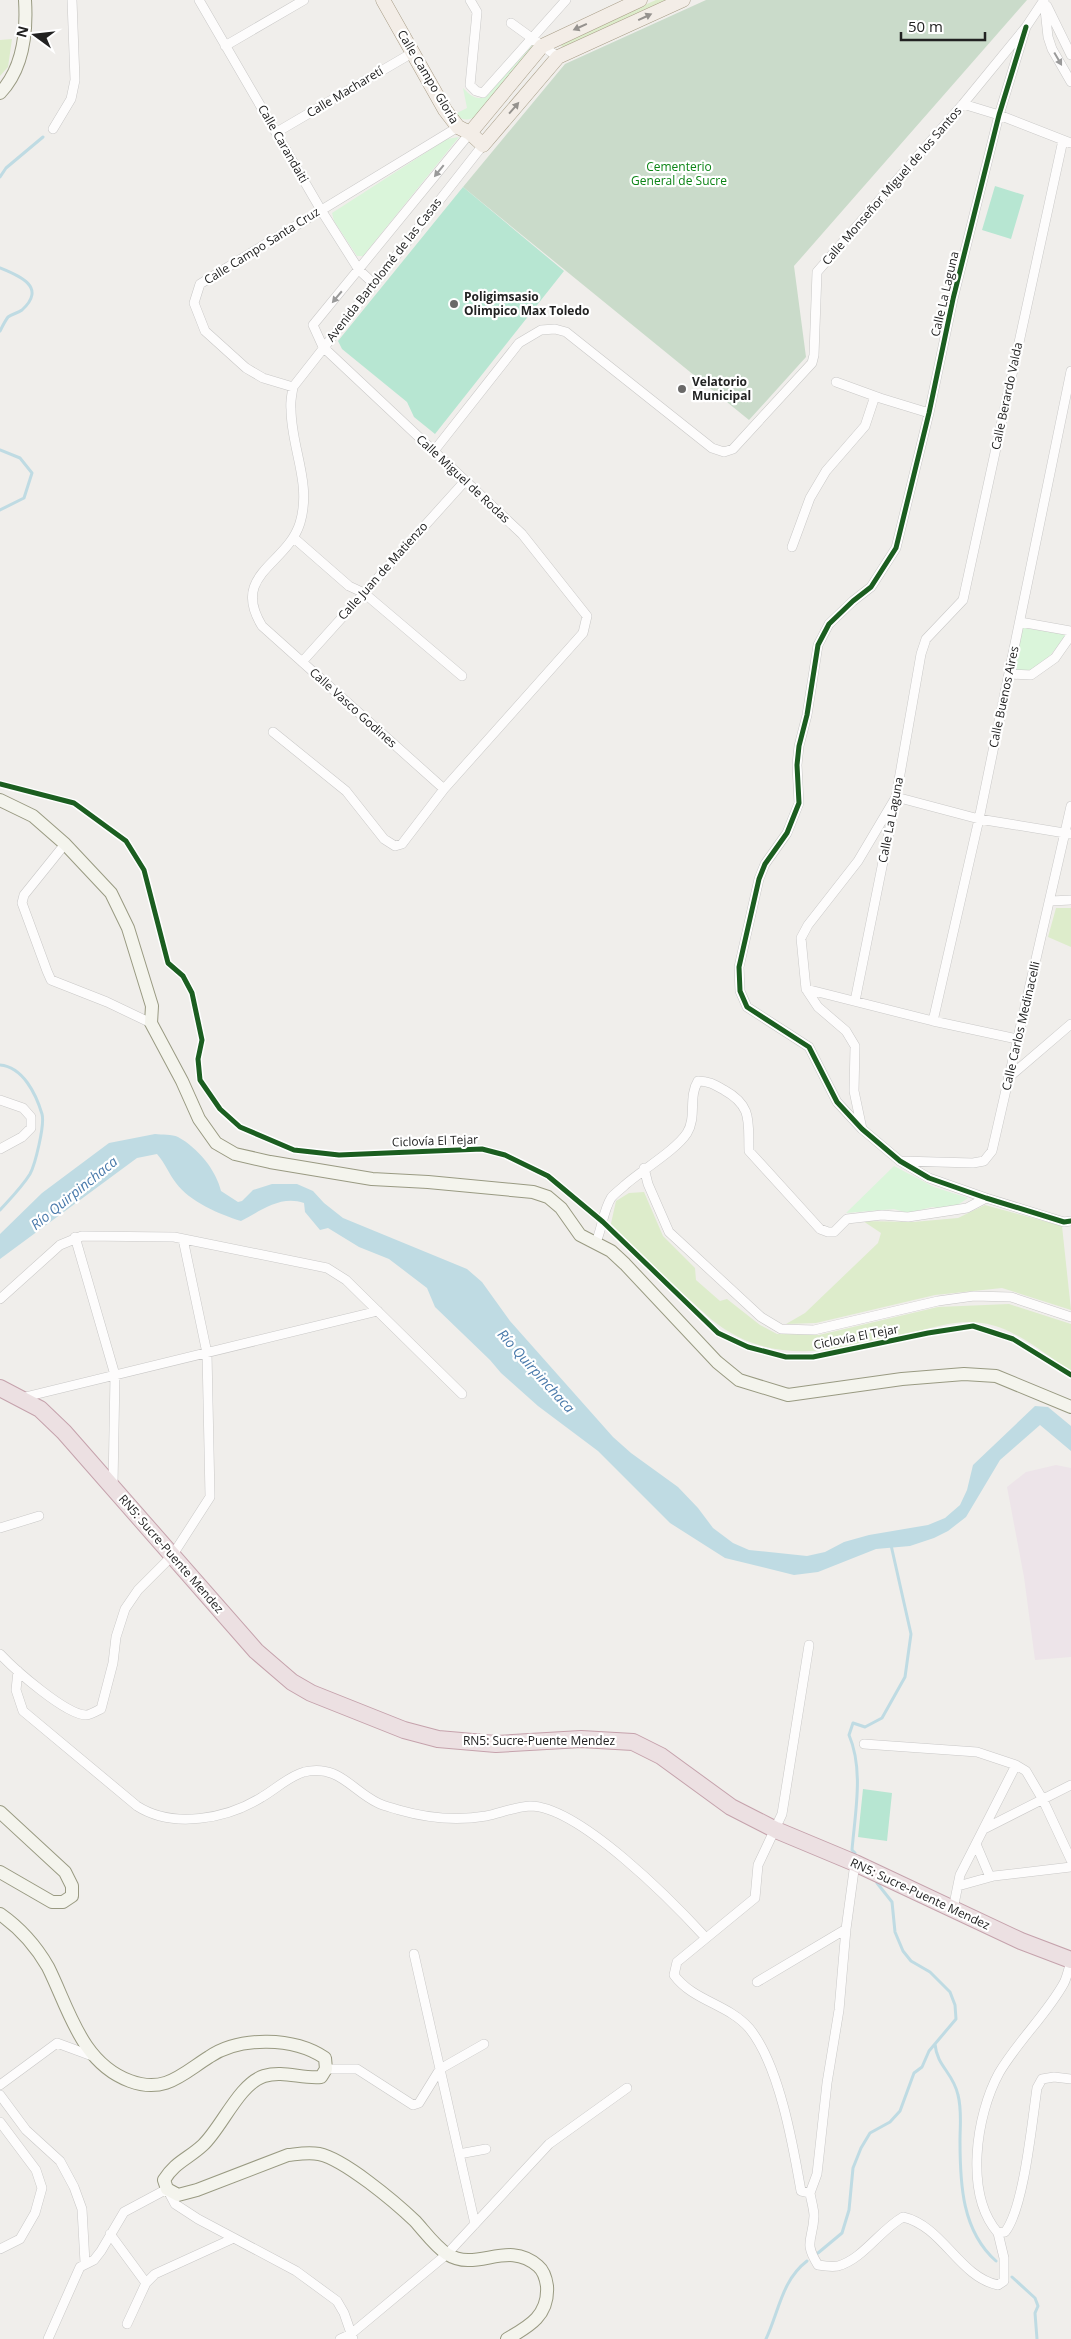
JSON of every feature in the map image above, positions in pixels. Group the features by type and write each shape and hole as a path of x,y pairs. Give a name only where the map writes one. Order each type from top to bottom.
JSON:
{"highway":[{"name":"RN5: Sucre-Puente Mendez","path":"0,1388 40,1409 64,1432 256,1650 292,1682 311,1692 404,1730 438,1739 496,1744 582,1738 633,1742 661,1756 731,1807 776,1830 856,1863 1021,1942 1071,1961"}],"main road":[{"name":"Calle Campo Gloria","path":"383,0 412,53 464,130 483,145"},
{"name":"Avenida Bartolomé de las Casas","path":"464,130 536,42 559,36 640,0"},
{"name":"Avenida Bartolomé de las Casas","path":"483,145 558,57 683,0"}],"street":[{"path":"0,93 15,71 23,48 26,0"},
{"path":"53,128 70,99 75,80 72,0"},
{"name":"Calle Carandaiti","path":"200,0 225,46 278,132 321,210 359,270 373,283"},
{"path":"225,46 304,0"},
{"path":"470,0 478,12 470,85 476,91 483,92 536,42 566,0"},
{"path":"1044,0 1071,55"},
{"path":"1044,0 1048,37 1052,49 1071,82"},
{"name":"Calle Monseñor Miguel de los Santos","path":"434,451 519,343 542,330 555,329 566,332 712,448 724,452 732,449 812,363 814,355 817,272 963,104 1026,27 1044,0"},
{"path":"511,23 558,57"},
{"name":"Calle La Laguna","path":"1026,27 999,115 953,299 929,412 896,548 871,587 853,600 829,624 818,645 807,715 799,746 797,765 800,803 791,826 765,864 759,879 739,967 740,991 747,1007 809,1047 837,1102 862,1129 900,1161 929,1178 1064,1222 1071,1221"},
{"name":"Calle Macharetí","path":"278,132 412,53"},
{"path":"963,104 999,115 1067,142"},
{"name":"Calle Campo Santa Cruz","path":"293,387 264,378 246,368 205,331 194,303 200,284 321,210 464,130"},
{"name":"Avenida Bartolomé de las Casas","path":"464,130 359,270 313,326 323,347 483,145"},
{"name":"Calle Berardo Valda","path":"926,638 958,609 963,600 1067,142"},
{"path":"323,347 293,387 290,410 304,483 304,499 294,538 349,586 364,593 462,676"},
{"name":"Calle Miguel de Rodas","path":"323,347 522,534 587,616 583,633 444,789"},
{"name":"Calle Buenos Aires","path":"933,1021 979,819 1071,371"},
{"path":"836,382 929,412"},
{"path":"792,547 810,498 826,471 865,426 875,396"},
{"name":"Calle Juan de Matienzo","path":"302,662 465,481"},
{"name":"Calle Vasco Godines","path":"294,538 256,579 251,598 255,615 262,626 444,789"},
{"path":"1020,622 1071,631"},
{"path":"1009,674 1031,675 1055,658 1071,635"},
{"name":"Calle La Laguna","path":"855,1002 896,797 921,654 926,638"},
{"path":"273,732 346,791 384,839 395,846 402,844 444,789"},
{"path":"862,1129 854,1091 854,1046 846,1031 818,1007 806,990 801,938 808,925 858,861 896,797 979,819 1068,834"},
{"path":"0,800 33,816 65,844 111,893 124,919 152,1006 151,1023 182,1080 199,1119 216,1143 235,1154 270,1162 372,1179 436,1182 533,1192 548,1197 561,1208 580,1235 596,1242 625,1264 717,1362 739,1380 788,1395 964,1374 996,1376 1071,1407"},
{"name":"Calle Carlos Medinacelli","path":"900,1161 974,1163 984,1160 992,1151 1017,1038 1068,834 1071,806"},
{"path":"65,844 24,895 22,903 47,972 52,980 107,1002 151,1023"},
{"path":"1050,901 1071,900"},
{"path":"806,990 933,1021 1017,1038"},
{"path":"1008,1078 1071,1024"},
{"path":"596,1242 611,1198 644,1168 679,1143 688,1131 692,1116 693,1089 698,1081 708,1081 736,1096 745,1108 750,1127 749,1151 820,1229 834,1232 848,1219 882,1214 908,1217 967,1208 986,1198"},
{"path":"0,1100 24,1108 31,1117 31,1128 22,1137 0,1149"},
{"path":"644,1168 648,1184 669,1232 761,1317 781,1329 814,1330 938,1301 974,1296 1011,1297 1071,1318"},
{"path":"75,1238 115,1375 112,1488"},
{"path":"0,1299 60,1245 75,1238 183,1238 327,1268 346,1280 462,1394"},
{"path":"0,1654 18,1672 69,1711 87,1715 100,1709 113,1664 116,1637 125,1609 138,1590 172,1556 210,1497 207,1353 183,1238"},
{"path":"21,1398 378,1311"},
{"path":"0,1528 39,1516"},
{"path":"808,1645 782,1814 758,1865 755,1898 677,1962 674,1975 690,1991 728,2011 749,2028 773,2074 798,2163 801,2191 810,2193"},
{"path":"18,1672 16,1690 23,1711 150,1814 173,1819 215,1815 244,1807 289,1778 304,1772 325,1771 341,1776 378,1803 430,1817 466,1819 530,1806 541,1808 560,1814 590,1830 679,1908 706,1938"},
{"path":"864,1744 977,1752 1016,1765 1026,1771 1043,1800 1071,1860"},
{"path":"953,1909 960,1875 1016,1765"},
{"path":"984,1829 1071,1785"},
{"path":"0,1812 65,1872 72,1886 72,1896 63,1902 52,1902 0,1872"},
{"path":"976,1844 990,1877"},
{"path":"856,1863 846,1929 839,2010 826,2083 817,2174 810,2193 814,2216 809,2240 810,2252 818,2265 836,2267 850,2261 893,2222 903,2217 914,2220 942,2240 972,2272 989,2284 998,2286 1004,2281 1004,2258 998,2233 989,2223 978,2189 976,2172 989,2093 1000,2072 1064,1983 1071,1961"},
{"path":"958,1886 990,1877 1071,1867"},
{"path":"0,1914 33,1944 48,1968 63,2005 81,2039 95,2057 112,2073 131,2082 152,2085 168,2083 187,2073 210,2056 228,2047 253,2042 277,2043 314,2051 325,2058 326,2069 321,2077 308,2079 282,2074 263,2076 244,2090 204,2144 172,2168 164,2180 175,2204 296,2271 337,2301 344,2313 352,2337"},
{"path":"756,1982 846,1929"},
{"path":"414,1954 475,2224"},
{"path":"0,2085 56,2043 95,2057"},
{"path":"326,2069 357,2069 413,2105 419,2103 440,2069 484,2044"},
{"path":"998,2233 1005,2232 1011,2225 1023,2179 1036,2088 1042,2079 1054,2077 1071,2079"},
{"path":"340,2339 352,2337 448,2254 549,2144 627,2088"},
{"path":"0,2095 26,2130 60,2161 74,2187 82,2210 85,2262"},
{"path":"0,2122 36,2170 42,2188 35,2212 20,2239 0,2249"},
{"path":"459,2154 486,2149"},
{"path":"167,2189 178,2195 197,2190 288,2155 303,2153 319,2154 342,2163 408,2214 448,2254 464,2260 488,2258 506,2253 521,2256 538,2266 546,2278 548,2298 543,2313 530,2326 507,2339"},
{"path":"48,2339 80,2267 85,2262 94,2260 124,2212 167,2189"},
{"path":"110,2234 146,2283"},
{"path":"127,2324 146,2283 155,2274 234,2238"}],"shaded area":[{"path":"1056,1465 1071,1468 1071,1657 1035,1660 1024,1577 1007,1487 1026,1472"}],"green space":[{"path":"656,0 673,0 565,48 561,46 563,41"},
{"name":"Cementerio General de Sucre","path":"706,0 1027,0 794,266 806,357 749,420 463,187 565,64"},
{"path":"12,39 8,67 0,76 0,40"},
{"path":"531,44 534,47 477,116 466,120 455,114 467,108 463,88 474,97 487,96"},
{"path":"459,137 363,256 357,256 334,221 332,213 447,139"},
{"path":"995,186 1024,195 1011,239 982,230"},
{"name":"Poligimsasio Olimpico Max Toledo","path":"463,187 564,271 435,434 414,417 407,402 342,349 338,341"},
{"path":"1024,628 1066,634 1052,654 1040,664 1026,671 1018,672 1013,666 1020,630"},
{"path":"1056,908 1071,908 1071,947 1048,937"},
{"path":"894,1166 934,1187 968,1198 950,1210 932,1207 908,1213 894,1209 846,1213"},
{"path":"644,1192 663,1236 695,1268 696,1280 720,1301 727,1299 760,1325 777,1334 819,1335 938,1307 1009,1304 1071,1324 1071,1371 1028,1342 1006,1330 973,1322 948,1324 836,1349 810,1351 785,1350 760,1345 736,1336 712,1320 610,1228 616,1201 629,1193"},
{"path":"985,1205 1062,1226 1071,1310 1002,1288 935,1295 816,1323 786,1324 805,1313 878,1243 881,1233 863,1221 913,1222 958,1218"},
{"path":"863,1789 892,1793 887,1841 858,1837"}],"water":[{"name":"Río Quirpinchaca","path":"155,1134 176,1136 192,1147 205,1160 215,1175 221,1191 238,1202 242,1201 253,1190 272,1184 297,1184 313,1191 324,1203 343,1218 467,1269 482,1282 510,1321 613,1437 631,1453 678,1487 698,1508 713,1528 733,1543 749,1550 807,1556 825,1552 844,1542 869,1535 928,1525 945,1518 960,1505 967,1490 973,1465 1035,1406 1048,1407 1071,1426 1071,1451 1040,1425 1000,1460 966,1517 948,1531 910,1546 876,1549 818,1572 794,1575 725,1558 670,1523 598,1451 538,1406 501,1373 435,1307 427,1288 389,1259 359,1247 328,1228 320,1230 305,1212 304,1203 287,1201 271,1205 241,1221 214,1211 189,1196 176,1183 157,1154 137,1158 0,1259 0,1234 42,1193 109,1143"}],"waterway":[{"path":"0,177 6,168 43,137"},
{"path":"0,268 28,283 32,295 22,310 8,317 0,331"},
{"path":"0,450 20,458 32,473 24,498 0,510"},
{"path":"0,1065 8,1067 22,1076 36,1098 43,1119 39,1145 30,1174 0,1210"},
{"path":"855,1853 852,1850 857,1777 854,1748 849,1735 853,1723 865,1727 882,1718 905,1677 911,1634 891,1545"},
{"path":"818,2253 842,2233 849,2210 853,2168 861,2148 870,2133 890,2122 900,2111 914,2073 922,2067 929,2051 956,2019 955,2005 950,1992 930,1972 911,1961 903,1951 895,1932 892,1902 877,1883"},
{"path":"935,2044 936,2052 956,2087 959,2101 961,2174 965,2206 976,2236 996,2261"},
{"path":"766,2339 786,2287 792,2277 807,2261"},
{"path":"1012,2277 1035,2298 1038,2306 1035,2313 1037,2339"}],"cycle path":[{"path":"1026,27 999,115 953,299 929,413 896,548 871,587 829,624 818,645 807,715 799,746 797,765 799,803 787,833 765,864 759,879 739,967 740,991 747,1007 809,1047 837,1102 862,1129 900,1161 929,1178 1064,1222 1071,1221"},
{"name":"Ciclovía El Tejar","path":"0,784 74,803 126,841 144,870 168,963 183,976 192,993 202,1040 198,1059 200,1080 220,1109 240,1127 294,1150 339,1155 482,1149 505,1155 548,1176 603,1222 718,1333 748,1347 786,1357 813,1357 928,1333 973,1326 1013,1339 1071,1375"}],"place":[{"name":"Poligimsasio Olimpico Max Toledo","path":"454,304"},
{"name":"Velatorio Municipal","path":"682,389"}]}
